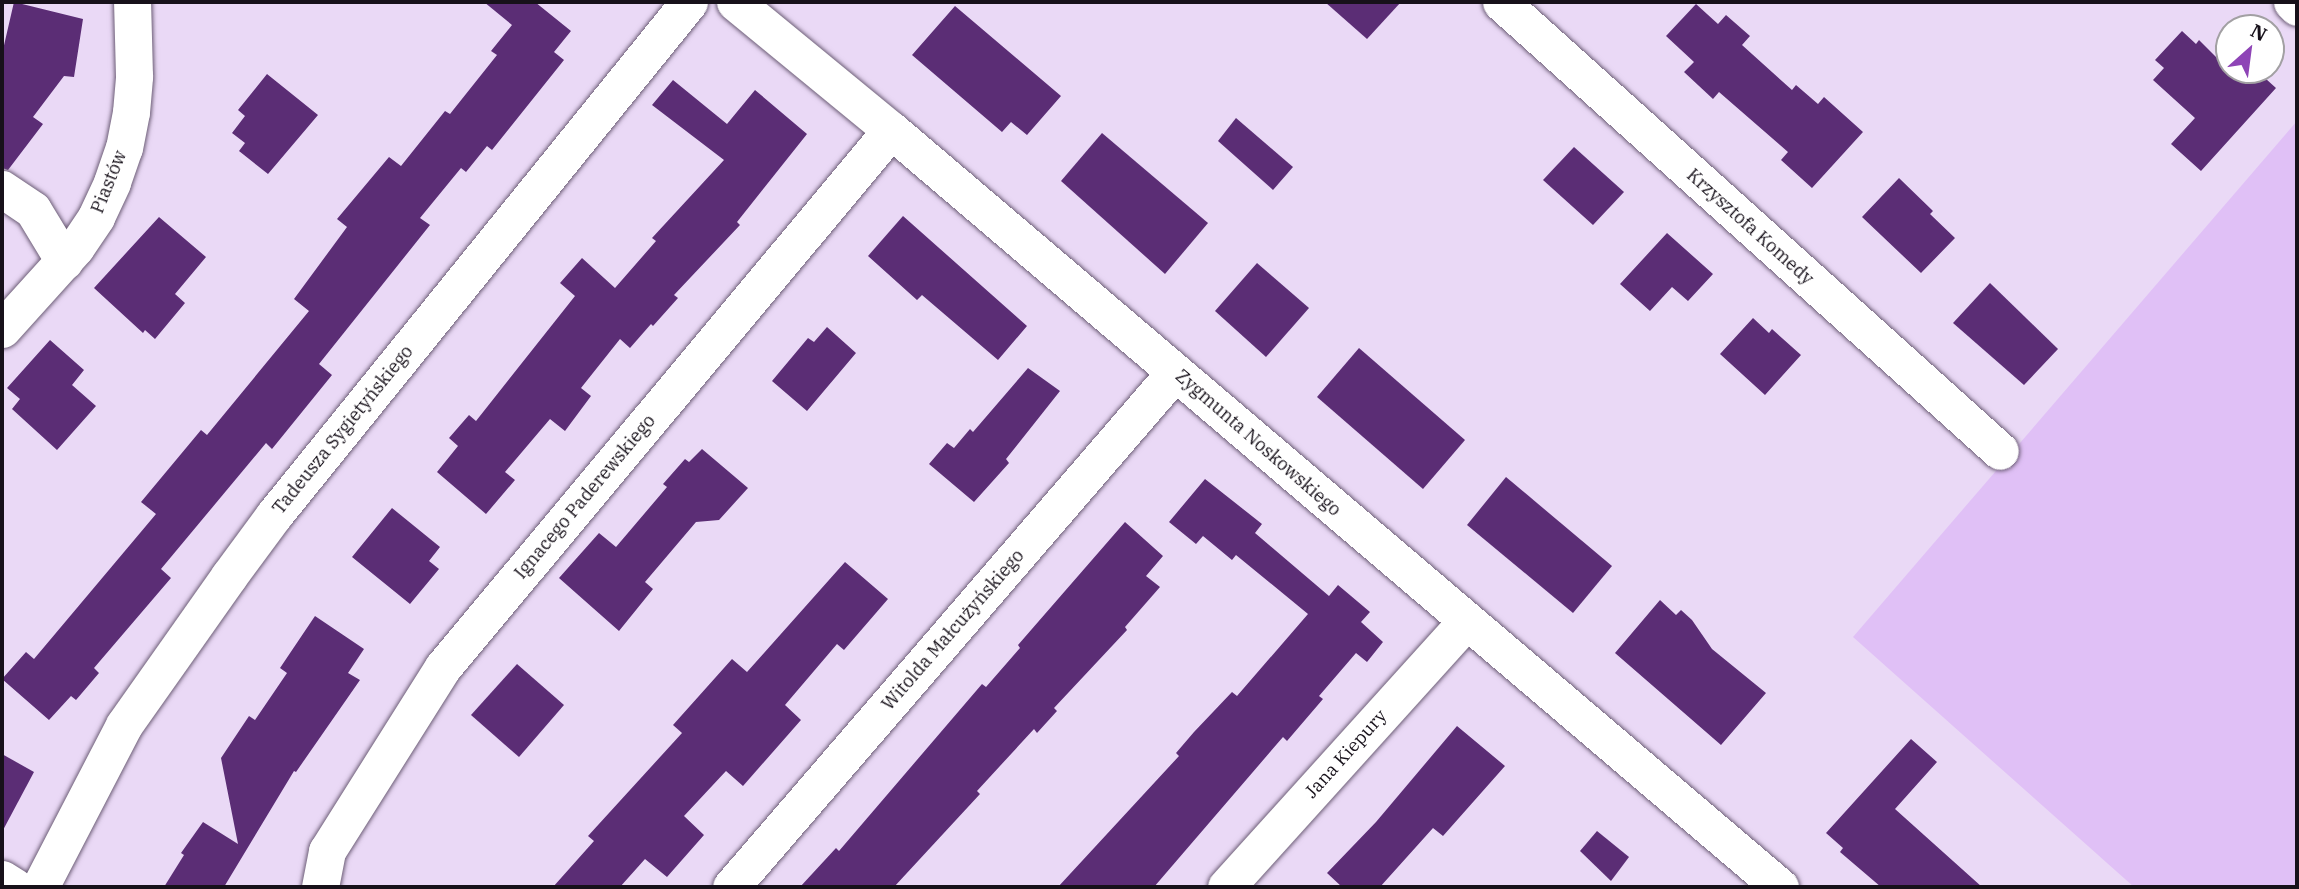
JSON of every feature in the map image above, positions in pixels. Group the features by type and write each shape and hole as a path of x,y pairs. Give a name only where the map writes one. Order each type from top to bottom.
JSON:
{"street":[{"name":"Piastów","path":"2,329 64,261 96,217 112,182 126,135 134,76 132,2"},
{"name":"Tadeusza Sygietyńskiego","path":"40,887 124,725 229,576 274,515 689,2"},
{"name":"Zygmunta Noskowskiego","path":"735,2 891,130 1780,887"},
{"name":"Krzysztofa Komedy","path":"1501,2 2000,451"},
{"path":"2292,2 2297,7"},
{"name":"Ignacego Paderewskiego","path":"320,887 327,851 443,667 891,130"},
{"path":"2,189 33,210 64,261"},
{"name":"Witolda Małcużyńskiego","path":"731,887 1175,372"},
{"name":"Jana Kiepury","path":"1226,887 1466,621"},
{"path":"2,879 15,887"}],"shaded area":[{"path":"2297,121 2297,887 2134,887 1853,637"}],"building":[{"path":"14,2 83,19 74,77 64,76 33,117 43,124 8,170 2,168 2,54"},
{"path":"484,2 535,2 571,31 554,52 564,60 492,150 487,146 466,172 461,168 420,218 430,225 319,364 332,375 272,449 266,443 161,569 171,578 94,668 99,673 76,700 71,696 49,720 2,679 26,652 34,659 156,514 141,502 201,430 207,435 309,311 294,299 347,227 337,219 389,157 401,166 445,111 450,114 497,55 491,51 512,25"},
{"path":"1325,2 1401,2 1367,39"},
{"path":"1696,4 1718,24 1726,15 1750,36 1742,45 1792,90 1796,85 1818,104 1824,97 1863,132 1812,188 1781,160 1788,152 1719,92 1713,99 1684,72 1694,62 1666,36"},
{"path":"955,6 1061,96 1027,135 1011,122 1002,132 912,55"},
{"path":"2182,31 2196,44 2199,40 2215,56 2215,84 2272,84 2276,88 2201,171 2171,144 2195,118 2153,80 2164,68 2155,60"},
{"path":"267,74 318,115 268,174 239,151 245,143 232,133 245,116 238,110"},
{"path":"673,80 727,124 755,90 807,134 737,222 740,225 674,295 678,298 653,326 651,324 630,348 620,339 581,388 591,396 565,431 550,419 505,472 515,480 486,514 437,472 458,446 449,438 469,415 476,421 575,296 560,283 582,258 615,288 656,241 652,238 724,160 652,105"},
{"path":"1236,118 1293,167 1273,190 1218,141"},
{"path":"1102,133 1208,223 1165,274 1061,181"},
{"path":"1574,147 1624,192 1593,225 1543,180"},
{"path":"1899,178 1933,211 1930,214 1955,238 1921,273 1862,217"},
{"path":"903,216 1027,326 998,360 922,295 917,300 868,256"},
{"path":"159,217 206,257 175,294 185,303 155,339 145,330 143,333 94,288"},
{"path":"1667,233 1713,274 1688,301 1672,287 1650,311 1620,284"},
{"path":"1257,263 1309,308 1266,357 1215,311"},
{"path":"1990,283 2058,349 2024,385 1953,323"},
{"path":"1753,318 1769,333 1772,329 1801,355 1765,395 1720,354"},
{"path":"827,327 856,353 807,411 772,381 808,338 814,342"},
{"path":"50,340 84,370 72,385 96,406 57,450 12,409 20,399 7,388"},
{"path":"1359,348 1465,440 1423,489 1317,397"},
{"path":"1028,368 1060,391 1006,459 1009,463 974,502 929,464 947,443 954,448 970,429 973,432"},
{"path":"702,449 748,488 719,520 696,522 645,582 653,589 619,631 559,578 599,533 616,547 667,487 663,484 685,459 689,462"},
{"path":"1506,477 1612,566 1573,613 1467,525"},
{"path":"1205,479 1262,524 1255,533 1329,596 1338,585 1370,612 1361,622 1383,642 1367,662 1356,653 1319,696 1323,699 1287,741 1283,737 1154,887 1058,887 1179,756 1176,753 1194,732 1232,692 1237,696 1308,614 1236,555 1232,560 1203,536 1196,544 1169,522"},
{"path":"392,508 440,547 429,561 439,569 410,604 352,557"},
{"path":"1125,522 1163,556 1146,576 1160,587 1125,627 1127,630 1054,708 1057,711 1037,733 1034,729 977,791 980,794 894,887 800,887 836,848 839,851 982,684 986,687 1020,648 1018,645"},
{"path":"845,562 888,599 844,650 837,644 785,705 801,720 743,786 726,771 684,816 704,835 667,877 645,859 620,887 553,887 594,841 588,836 682,733 673,725 732,659 747,672"},
{"path":"1660,600 1676,615 1681,610 1692,620 1712,649 1766,693 1721,745 1615,653"},
{"path":"315,616 364,649 348,673 360,680 296,772 294,771 224,887 164,887 184,855 181,853 203,822 238,844 221,758 249,716 255,720 287,673 280,668"},
{"path":"517,664 564,705 519,757 471,715"},
{"path":"1457,726 1505,766 1443,836 1433,828 1380,887 1342,887 1327,873 1376,822"},
{"path":"1911,739 1937,762 1895,809 1982,887 1881,887 1840,852 1843,848 1826,833"},
{"path":"2,754 34,772 2,832"},
{"path":"1597,831 1629,857 1611,881 1580,851"}]}
